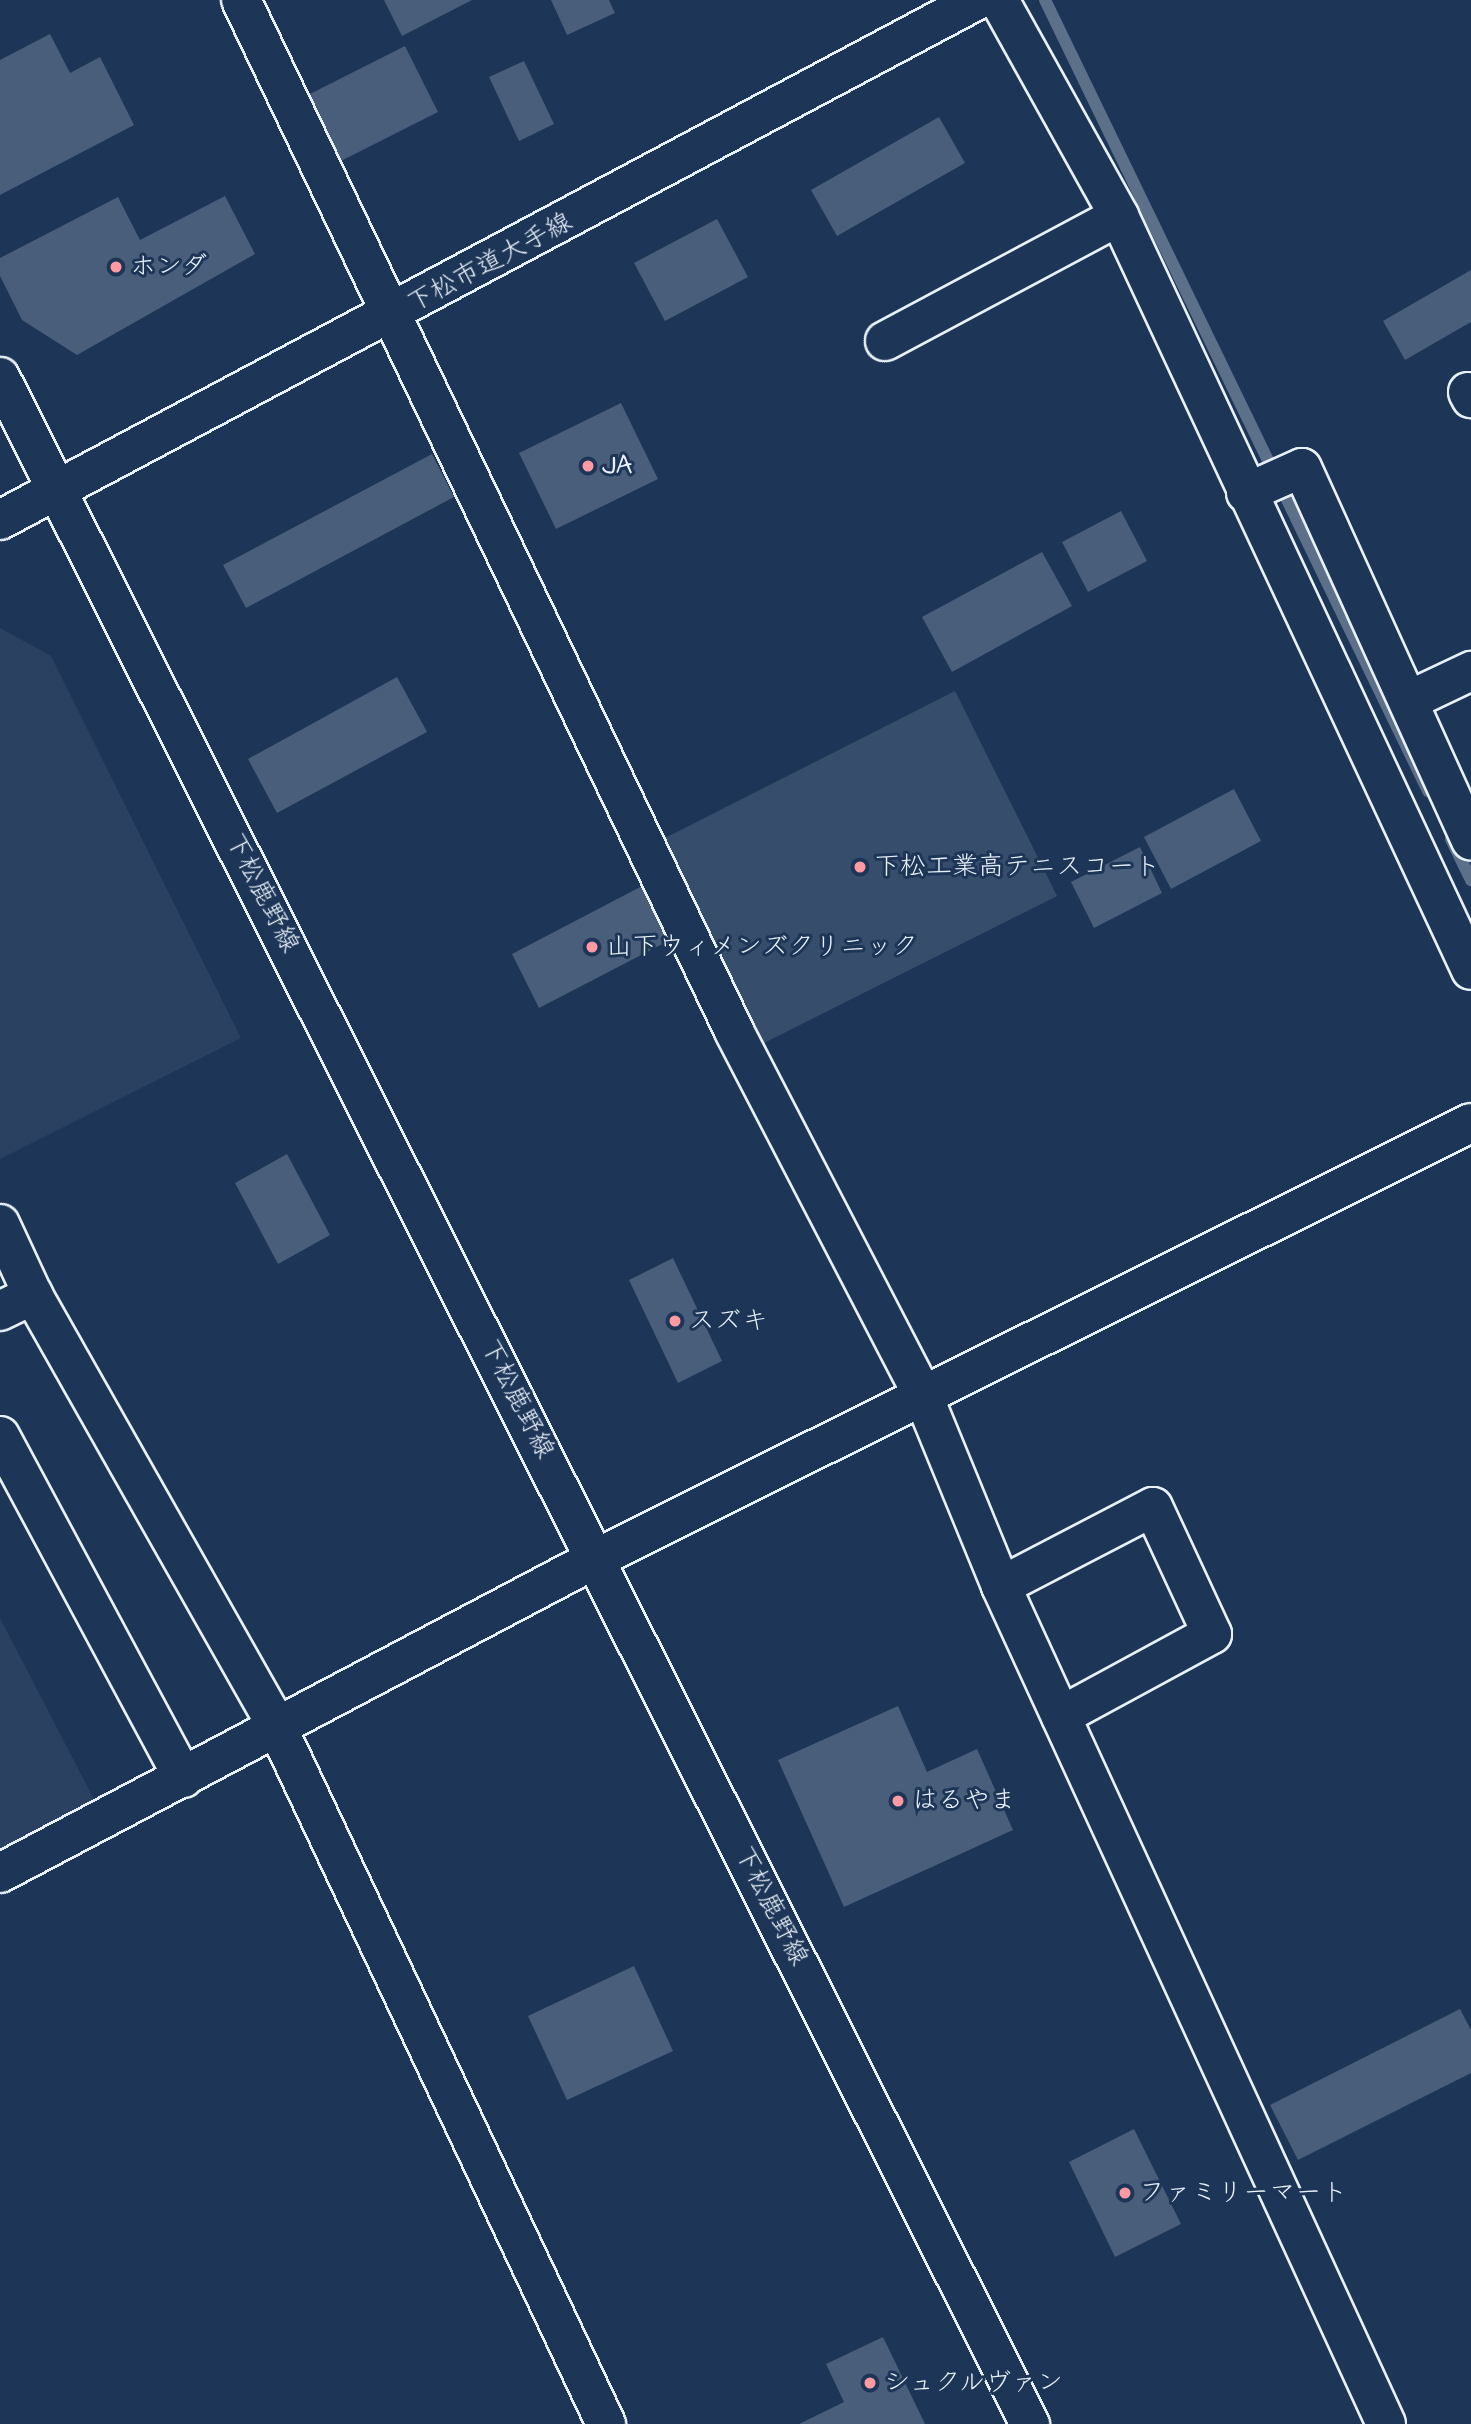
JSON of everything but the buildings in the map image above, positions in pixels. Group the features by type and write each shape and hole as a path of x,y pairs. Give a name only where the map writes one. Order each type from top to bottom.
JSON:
{"street":[{"path":"241,0 395,314 734,1031 924,1398 1001,1586 1386,2424"},
{"name":"下松市道大手線","path":"0,520 395,314 977,0"},
{"path":"999,0 1119,216 1471,970"},
{"path":"884,341 1119,216"},
{"name":"下松鹿野線","path":"0,377 597,1558 1030,2424"},
{"path":"1246,493 1302,468 1410,700 1471,840"},
{"path":"1410,700 1471,671"},
{"path":"0,1873 597,1558 924,1398 1471,1123"},
{"path":"0,1224 17,1303 277,1727 606,2424"},
{"path":"0,1436 183,1778"},
{"path":"1001,1586 1153,1507 1212,1634 1060,1716"}],"shaded area":[{"path":"0,628 51,656 241,1038 0,1159"},
{"name":"下松工業高テニスコート","path":"955,691 1057,896 764,1043 663,839"},
{"path":"0,1618 97,1805 0,1855"}],"waterway":[{"path":"1045,0 1428,791"},
{"path":"1451,839 1471,880"}],"place":[{"name":"ホンダ","path":"116,267"},
{"name":"JA","path":"588,466"},
{"name":"下松工業高テニスコート","path":"860,867"},
{"name":"山下ウィメンズクリニック","path":"592,947"},
{"name":"スズキ","path":"675,1321"},
{"name":"はるやま","path":"898,1801"},
{"name":"ファミリーマート","path":"1125,2193"},
{"name":"シュクルヴァン","path":"870,2383"}]}
